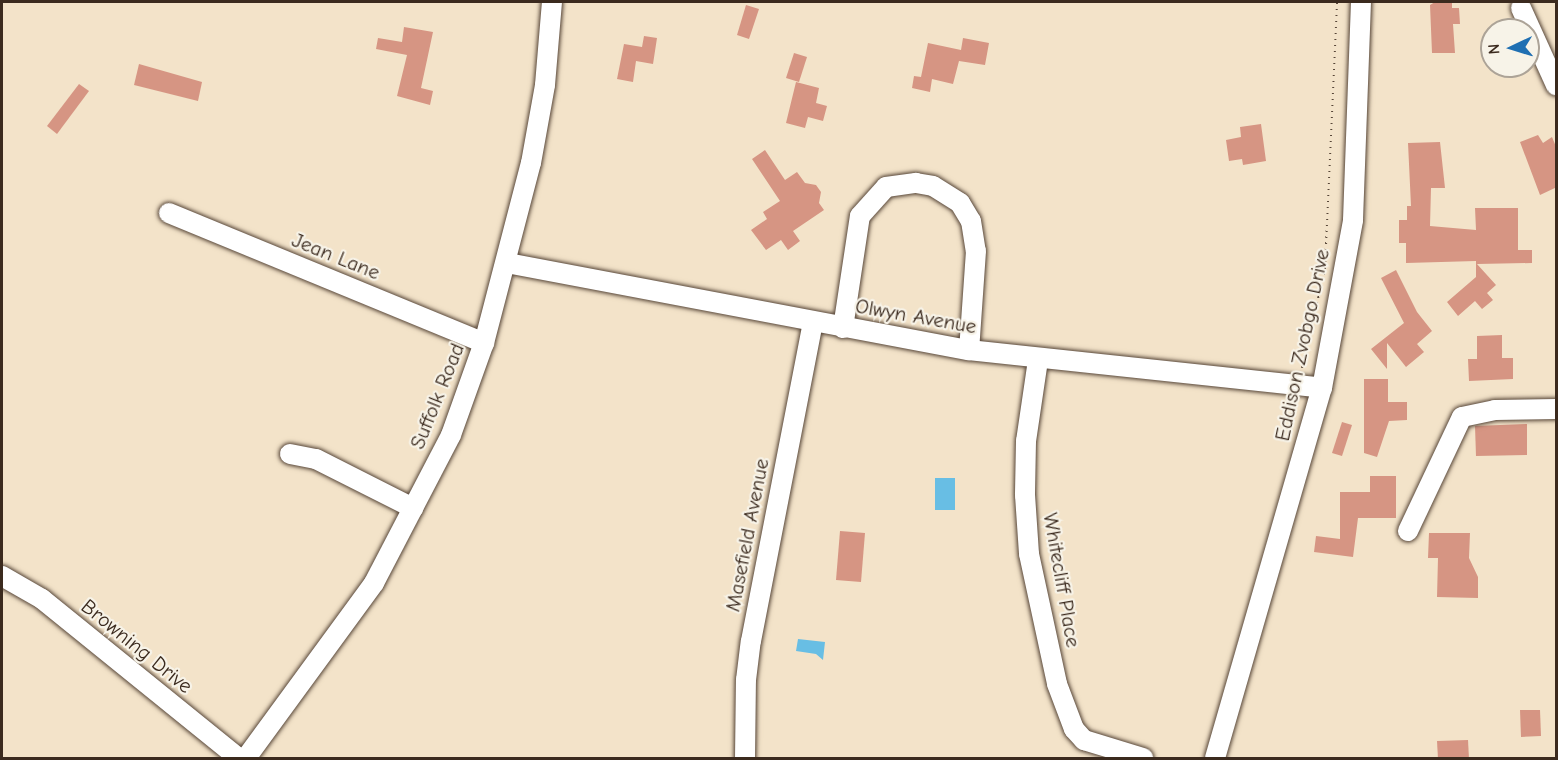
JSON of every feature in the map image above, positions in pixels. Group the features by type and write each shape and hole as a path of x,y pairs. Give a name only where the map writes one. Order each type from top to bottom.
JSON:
{"street":[{"name":"Suffolk Road","path":"246,759 374,583 451,435 484,343 507,264 545,85 552,2"},
{"name":"Eddison Zvobgo Drive","path":"1215,759 1322,388 1353,220 1360,2"},
{"path":"1521,8 1557,84"},
{"path":"843,328 860,216 886,187 916,183 933,186 960,203 971,221 976,251 969,350"},
{"name":"Jean Lane","path":"169,213 484,343"},
{"name":"Olwyn Avenue","path":"507,264 813,323 969,350 1038,360 1322,388"},
{"name":"Masefield Avenue","path":"745,759 746,680 751,641 813,323"},
{"name":"Whitecliff Place","path":"1038,360 1026,441 1025,495 1029,554 1057,684 1074,729 1084,740 1143,759"},
{"path":"1408,531 1462,417 1495,410 1557,410"},
{"path":"290,454 326,463 413,508"},
{"name":"Browning Drive","path":"2,576 42,599 238,759"}],"path":[{"path":"1297,386 1325,268 1337,2"}],"water":[{"path":"935,478 955,478 955,510 935,510"},
{"path":"798,639 825,642 823,660 816,654 796,651"}],"building":[{"path":"1435,2 1452,2 1452,8 1459,8 1460,24 1453,24 1455,53 1432,53 1430,5"},
{"path":"746,5 759,9 749,39 737,35"},
{"path":"404,27 433,32 421,88 433,91 430,105 397,96 407,55 376,49 378,38 402,42"},
{"path":"644,36 657,38 653,64 636,61 633,82 617,79 624,44 642,47"},
{"path":"963,38 989,43 985,65 959,61 953,84 932,79 930,92 912,88 914,76 921,77 928,43 961,50"},
{"path":"794,53 807,57 799,82 786,78"},
{"path":"139,64 202,82 198,101 134,85"},
{"path":"796,82 819,88 816,103 827,106 823,121 808,117 805,128 786,123"},
{"path":"79,84 89,91 57,134 47,126"},
{"path":"1261,124 1266,161 1243,165 1242,159 1229,161 1226,140 1241,137 1240,127"},
{"path":"1538,135 1543,143 1552,137 1557,149 1557,187 1540,195 1520,142"},
{"path":"1440,142 1445,188 1431,188 1430,226 1476,230 1475,208 1518,208 1518,250 1532,250 1532,263 1477,264 1496,285 1487,293 1493,300 1482,309 1475,301 1458,316 1447,302 1476,277 1476,261 1406,263 1406,243 1399,243 1399,220 1407,220 1407,206 1411,206 1408,143"},
{"path":"765,150 785,180 797,172 805,183 816,185 821,192 819,203 824,210 793,231 800,241 788,250 781,240 766,250 751,230 767,219 763,212 780,201 752,159"},
{"path":"1396,270 1417,312 1432,331 1417,344 1424,352 1406,367 1387,343 1387,369 1371,349 1404,323 1381,278"},
{"path":"1502,335 1502,358 1513,358 1513,379 1469,381 1468,359 1477,359 1477,336"},
{"path":"1364,379 1388,379 1388,402 1407,402 1407,420 1389,421 1377,457 1364,453"},
{"path":"1342,422 1352,425 1342,456 1332,453"},
{"path":"1527,424 1527,455 1476,456 1475,426"},
{"path":"1370,476 1396,476 1396,518 1358,518 1353,557 1314,552 1316,536 1340,539 1340,492 1370,492"},
{"path":"840,531 865,533 861,582 836,580"},
{"path":"1429,533 1470,533 1469,558 1478,577 1478,598 1437,597 1438,558 1428,558"},
{"path":"1520,710 1540,710 1541,736 1521,737"},
{"path":"1468,740 1469,759 1438,759 1437,741"}]}
